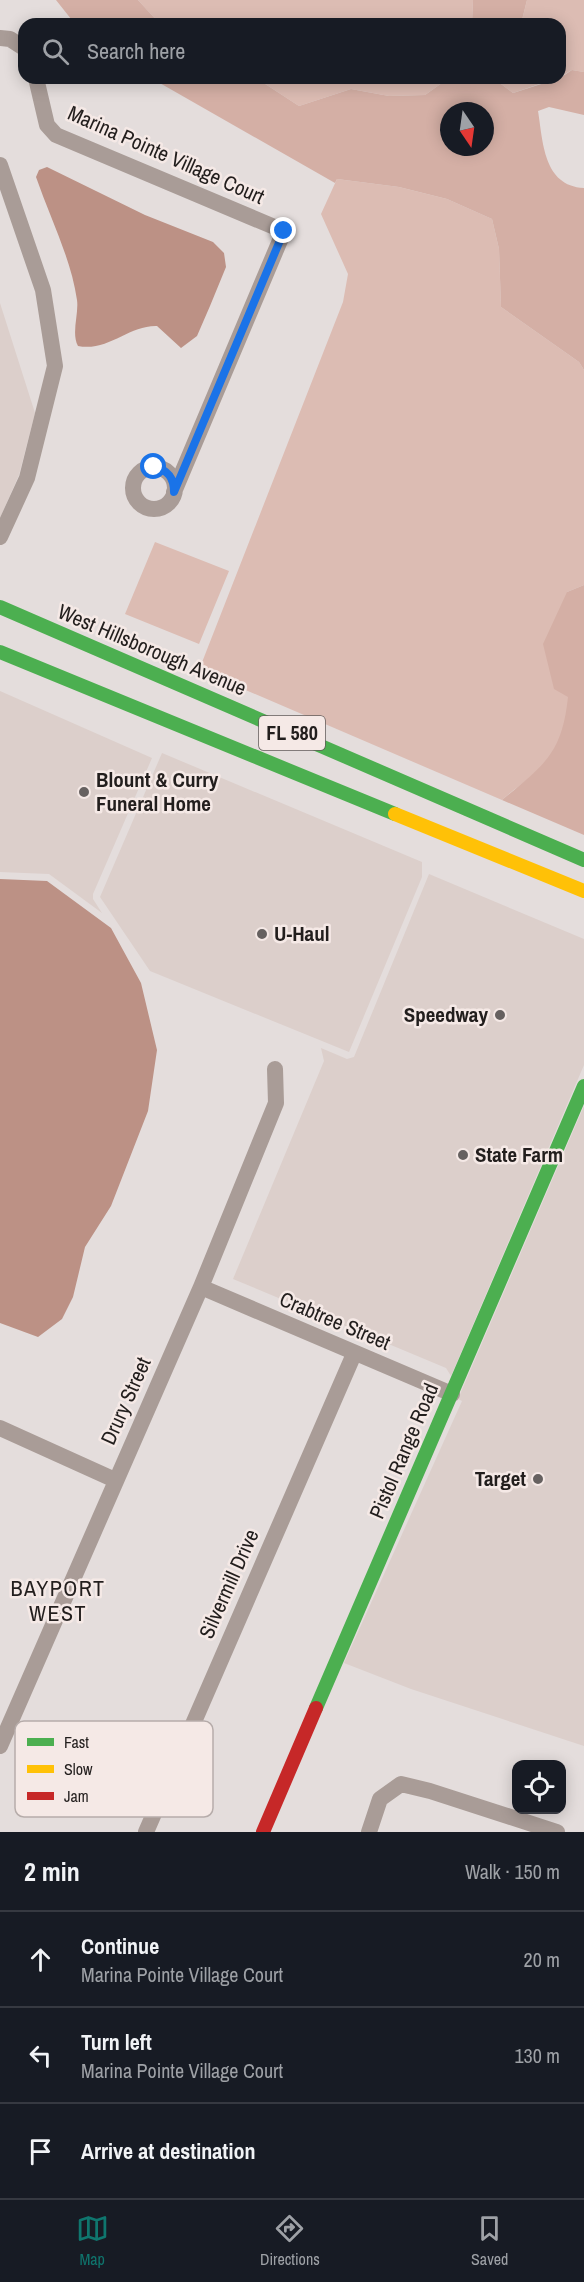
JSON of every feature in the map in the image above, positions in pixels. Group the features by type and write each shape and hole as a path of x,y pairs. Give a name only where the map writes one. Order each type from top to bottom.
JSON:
{"main road":[{"name":"West Hillsborough Avenue","path":"0,608 584,860"},
{"name":"FL 580","path":"0,652 584,891"},
{"path":"363,800 409,801 584,873"},
{"name":"Pistol Range Road","path":"262,1832 584,1086"}],"street":[{"path":"0,38 10,39 18,44"},
{"name":"Marina Pointe Village Court","path":"37,84 47,125 56,135 284,231 174,492"},
{"path":"0,165 43,290 55,366 27,478 0,537"},
{"name":"Drury Street","path":"0,1746 201,1287 276,1103 275,1069"},
{"name":"Crabtree Street","path":"201,1287 452,1394"},
{"name":"Silvermill Drive","path":"194,1721 354,1354"},
{"path":"0,1428 115,1480"},
{"path":"369,1832 380,1799 401,1784 430,1791 557,1832"},
{"name":"Silvermill Drive","path":"146,1832 153,1817"}],"shaded area":[{"path":"56,0 138,0 154,18 70,18"},
{"path":"138,0 473,0 472,18 154,18"},
{"path":"473,0 527,0 522,18 472,18"},
{"path":"527,0 584,0 584,72 572,70 566,74 566,18 522,18"},
{"path":"572,70 584,72 584,115 549,107 538,111 544,148 553,171 570,185 584,188 584,370 579,362 501,307 499,249 492,219 447,199 399,187 337,179 335,183 162,84 265,84 299,106 351,89 389,96 425,95 441,84 501,84 513,93 541,84 566,84 566,74"},
{"path":"265,84 441,84 425,95 389,96 351,89 299,106"},
{"path":"501,84 539,84 513,93"},
{"path":"47,167 145,215 213,242 224,253 226,267 197,336 181,348 157,326 137,330 99,345 78,346 75,335 77,300 74,284 65,253 36,177 39,170"},
{"path":"337,179 399,187 447,199 492,219 499,249 501,307 579,362 584,370 584,585 567,592 570,679 565,723 558,743 548,760 502,800 199,670 343,302 348,274 321,214"},
{"path":"0,303 35,413 19,475 0,518"},
{"path":"155,542 229,571 199,644 125,614"},
{"path":"584,585 584,835 502,800 540,767 556,745 561,732 568,697 554,689 543,644 567,592"},
{"path":"0,691 152,758 93,894 93,899 102,913 49,874 0,872"},
{"name":"U-Haul","path":"162,753 422,862 422,877 349,1052 150,971 100,897"},
{"path":"429,874 584,939 584,1065 451,1376 446,1368 233,1279 324,1061 321,1048 347,1059 354,1057"},
{"path":"0,879 47,881 111,928 141,983 157,1050 148,1111 111,1206 85,1247 73,1297 62,1319 38,1337 0,1323"},
{"path":"584,1106 584,1746 411,1689 344,1663 462,1401 458,1399"}],"traffic: fast":[{"path":"0,607 584,860"},
{"path":"0,652 395,814"},
{"path":"316,1708 584,1086"}],"traffic: slow":[{"path":"395,814 584,891"}],"traffic: jam":[{"path":"263,1832 316,1708"}],"place":[{"name":"Blount & Curry Funeral Home","path":"84,792"},
{"name":"U-Haul","path":"262,934"},
{"name":"Speedway","path":"500,1015"},
{"name":"State Farm","path":"463,1155"},
{"name":"Target","path":"538,1479"}],"district":[{"name":"BAYPORT WEST","path":"58,1601"}],"route":[{"path":"154,467 168,472 172,478 174,492 284,231"}]}
